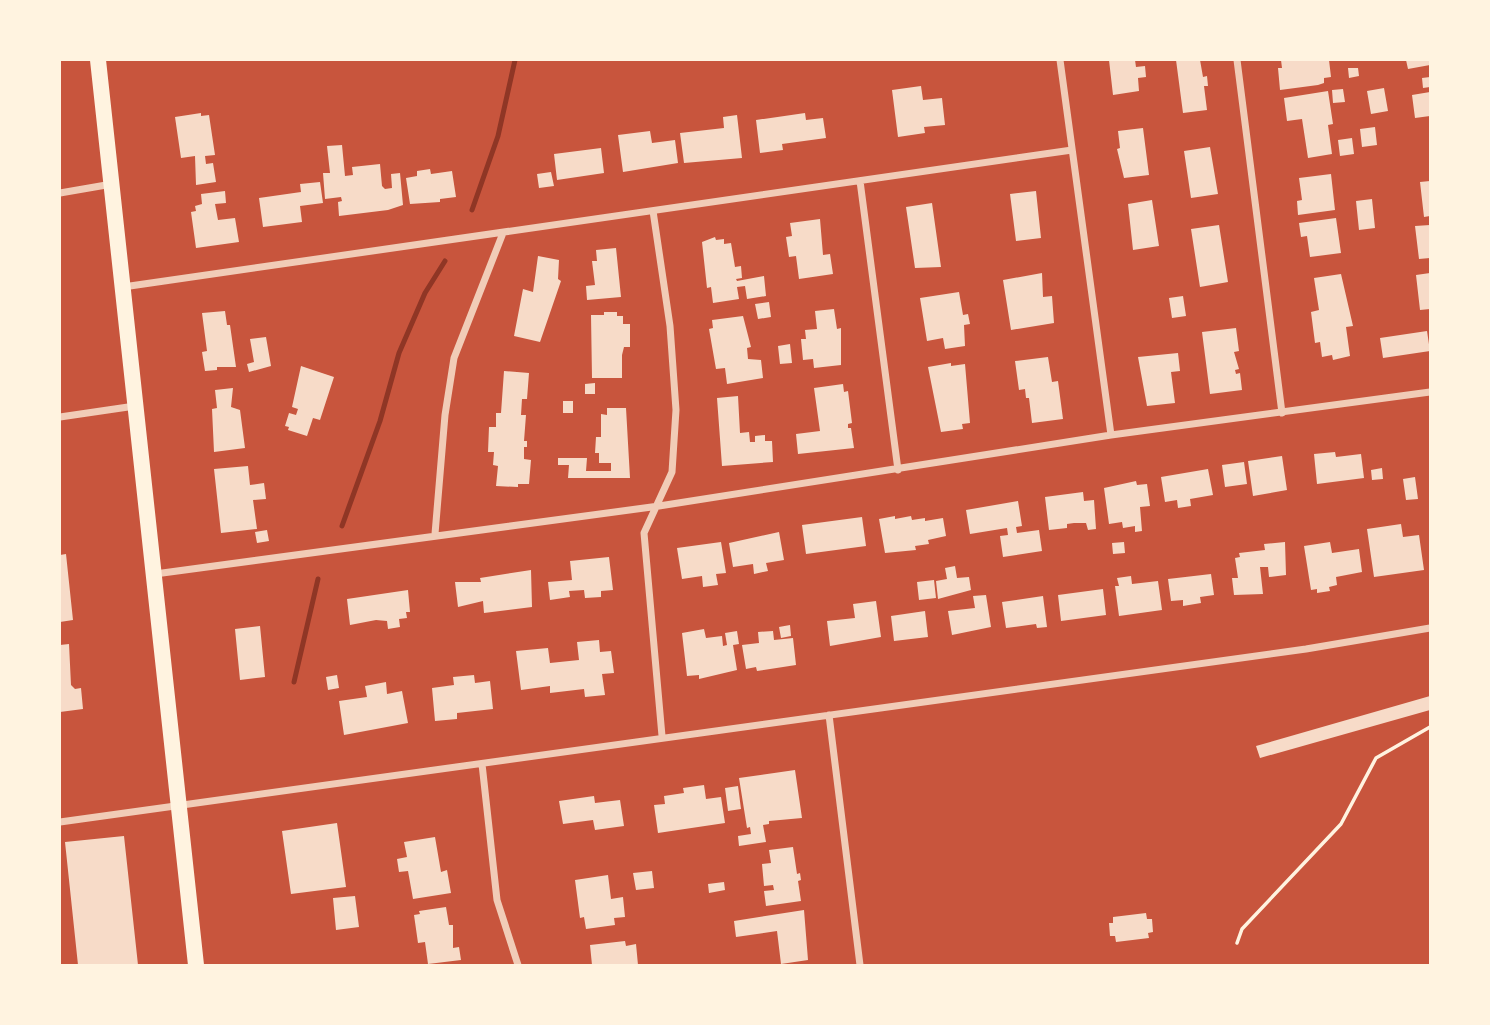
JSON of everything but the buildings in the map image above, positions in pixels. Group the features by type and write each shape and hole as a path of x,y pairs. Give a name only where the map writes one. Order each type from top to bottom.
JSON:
{"main road":[{"path":"99,60 196,965"}],"street":[{"path":"1060,60 1111,435"},
{"path":"1237,60 1282,413"},
{"path":"122,287 1072,150"},
{"path":"860,181 898,470"},
{"path":"60,193 113,184"},
{"path":"653,211 670,326 676,410 672,472 645,533 662,736"},
{"path":"435,534 445,415 454,358 503,233"},
{"path":"155,574 435,534 659,506 1111,435 1430,392"},
{"path":"60,417 135,405"},
{"path":"60,822 482,764 662,736 1306,649 1430,628"},
{"path":"829,715 860,965"},
{"path":"482,764 497,900 518,965"}],"path":[{"path":"1237,943 1242,929 1348,815 1376,758 1430,727"}],"waterway":[{"path":"472,210 498,136 515,60"},
{"path":"342,526 380,421 399,353 425,293 445,261"},
{"path":"294,682 318,579"}]}
